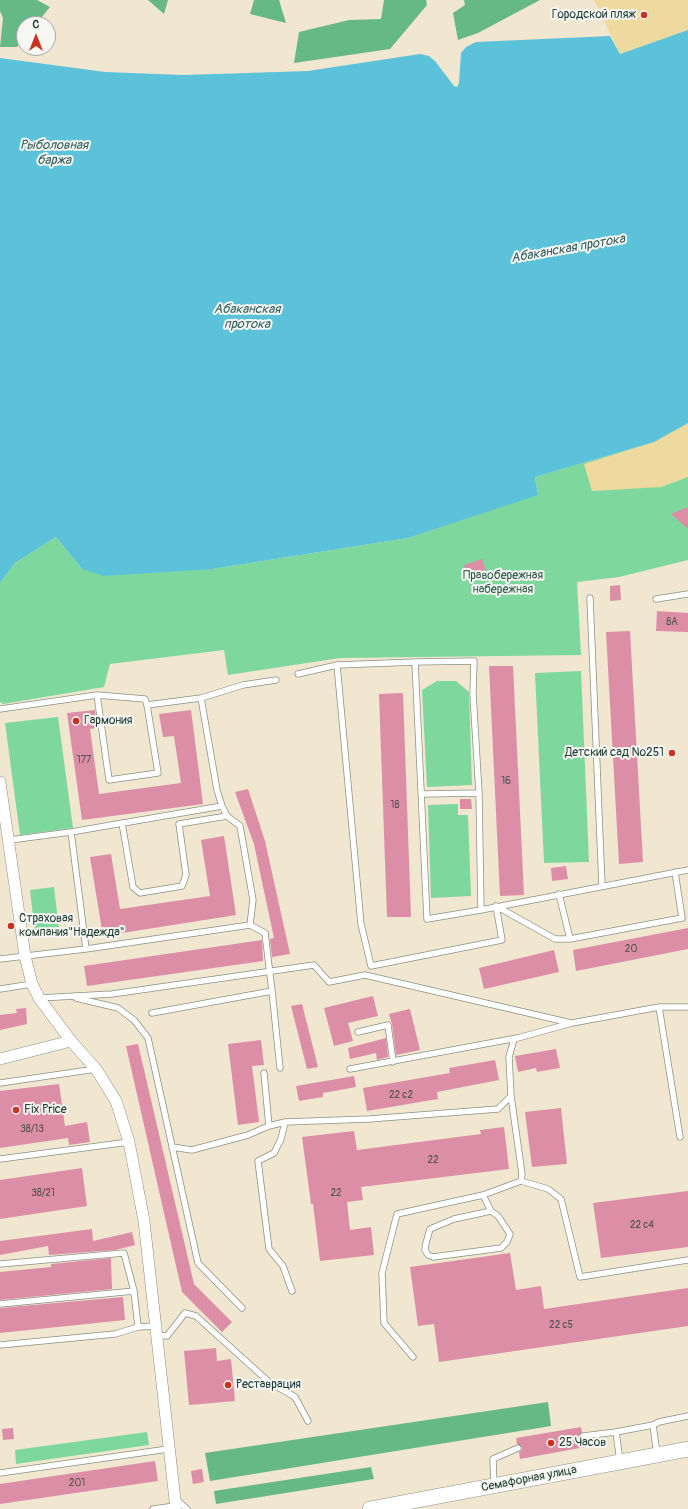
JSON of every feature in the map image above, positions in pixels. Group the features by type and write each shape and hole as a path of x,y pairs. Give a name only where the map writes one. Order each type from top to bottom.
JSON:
{"main road":[{"name":"Семафорная улица","path":"370,1509 688,1449"}],"street":[{"path":"0,782 10,840 25,956 32,984 39,998 71,1041 96,1069 116,1101 129,1142 144,1221 175,1504"},
{"path":"0,1059 71,1041"}],"lane":[{"path":"656,598 688,594"},
{"path":"590,598 602,886"},
{"path":"298,674 337,665 474,661 473,694 479,792 481,910"},
{"path":"415,662 427,919 688,870"},
{"path":"337,665 361,924 371,966 502,940 496,906"},
{"path":"147,705 201,698 243,685 276,680"},
{"path":"0,709 97,695 145,699 158,773 109,780 97,695"},
{"path":"201,698 217,790 227,816 240,826 253,900 250,925"},
{"path":"422,794 479,792"},
{"path":"10,840 71,832 222,806"},
{"path":"122,823 133,887 140,893 182,886 186,875 179,824 227,816"},
{"path":"71,832 86,949"},
{"path":"496,906 555,939 570,939 682,918 675,872"},
{"path":"559,894 570,939"},
{"path":"0,958 86,949 250,925 265,933 280,1068"},
{"path":"39,998 112,994 314,965 329,982 365,975 572,1024"},
{"path":"0,989 32,984"},
{"path":"152,1012 272,991"},
{"path":"70,996 118,1008 134,1020 148,1038 198,1263 242,1308"},
{"path":"659,1007 680,1137"},
{"path":"350,1069 514,1039 572,1024 659,1007 688,1007"},
{"path":"358,1032 388,1025 394,1062"},
{"path":"514,1039 509,1057 512,1096 522,1174 521,1181"},
{"path":"0,1083 96,1069"},
{"path":"264,1073 269,1126"},
{"path":"172,1147 192,1150 248,1135 269,1126 285,1122 369,1119 498,1109 512,1096"},
{"path":"285,1122 281,1139 274,1153 258,1161 269,1249 283,1266 292,1291"},
{"path":"0,1159 129,1142"},
{"path":"413,1357 384,1323 382,1273 397,1214 483,1195 521,1181 548,1189 561,1199 580,1276 688,1260"},
{"path":"483,1195 491,1211 498,1216 510,1234 507,1242 501,1248 433,1257 428,1255 425,1250 430,1229 454,1219 491,1211"},
{"path":"0,1264 124,1254 134,1291 138,1327"},
{"path":"0,1304 134,1291"},
{"path":"0,1345 115,1334 138,1327 155,1330 167,1336 185,1313 196,1316 269,1382 295,1397 308,1421"},
{"path":"583,1436 653,1425 659,1422 688,1416"},
{"path":"653,1425 657,1455"},
{"path":"616,1432 620,1461"},
{"path":"494,1486 493,1459 518,1448"},
{"path":"0,1473 168,1449"},
{"path":"153,1509 175,1504 187,1509"}],"green space":[{"path":"0,0 37,0 50,7 43,16 16,16 16,47 0,47 3,18 0,11"},
{"path":"148,0 168,0 164,14"},
{"path":"254,0 279,0 286,23 250,14"},
{"path":"384,0 426,0 427,5 390,49 294,63 299,32 349,20 381,19"},
{"path":"464,0 540,0 478,33 458,40 453,13 465,5"},
{"name":"Правобережная набережная","path":"688,423 688,560 619,577 577,582 581,655 340,658 228,675 224,650 110,664 104,687 3,704 0,702 0,583 15,563 56,537 82,569 212,569 408,538 538,494 535,477 654,442"},
{"path":"581,671 589,862 544,863 535,673"},
{"path":"437,681 456,681 469,692 472,785 427,787 422,690"},
{"path":"58,717 73,828 20,835 5,723"},
{"path":"458,804 458,815 468,815 471,896 431,898 428,805"},
{"path":"54,887 59,929 35,932 30,890"},
{"path":"548,1402 551,1426 210,1481 205,1453"},
{"path":"147,1432 149,1445 16,1464 15,1450"},
{"path":"371,1467 374,1479 216,1504 214,1491"}],"sand":[{"name":"Городской пляж","path":"594,0 688,0 688,30 620,54"},
{"path":"688,423 688,477 661,487 592,491 584,464 654,442"}],"water":[{"name":"Абаканская протока","path":"688,30 688,423 654,442 535,477 538,495 408,538 212,569 104,576 82,569 56,537 15,563 0,583 0,58 105,72 184,75 308,71 420,54 429,56 435,61 454,86 457,87 459,83 461,53 466,47 476,42 610,36 620,54"}],"building":[{"path":"688,507 688,529 671,514"},
{"path":"482,559 486,570 467,576 464,565"},
{"path":"620,585 621,600 610,601 610,586"},
{"path":"657,611 688,613 688,632 656,631"},
{"path":"630,631 643,862 619,864 606,632"},
{"path":"489,666 513,666 524,895 500,896"},
{"path":"403,693 411,917 387,917 379,694"},
{"path":"95,710 97,728 90,729 99,794 181,783 174,736 163,737 159,714 191,710 203,804 82,820 67,713"},
{"path":"248,789 265,841 290,954 272,957 270,939 274,938 254,844 235,792"},
{"path":"460,799 471,799 472,809 460,809"},
{"path":"224,836 236,915 103,936 90,857 111,854 120,909 210,896 201,840"},
{"path":"566,866 568,879 552,881 551,868"},
{"path":"688,928 688,949 576,971 573,950"},
{"path":"262,940 263,961 87,986 84,966"},
{"path":"554,950 559,972 484,989 479,968"},
{"path":"373,996 378,1016 348,1023 353,1041 334,1046 324,1008"},
{"path":"302,1004 318,1067 307,1069 291,1006"},
{"path":"26,1008 27,1024 0,1030 0,1015 17,1013 16,1009"},
{"path":"410,1009 420,1050 396,1055 392,1024 389,1014"},
{"path":"386,1038 388,1057 377,1060 376,1053 350,1059 348,1048"},
{"path":"261,1040 264,1065 252,1066 259,1122 238,1125 228,1044"},
{"path":"138,1044 194,1284 232,1322 222,1332 182,1292 126,1046"},
{"path":"556,1049 560,1068 537,1072 536,1068 518,1072 515,1056"},
{"path":"495,1060 499,1080 437,1092 438,1099 367,1111 363,1088 450,1073 449,1068"},
{"path":"354,1076 356,1087 323,1093 323,1097 299,1101 296,1086"},
{"path":"59,1084 65,1126 87,1122 90,1142 69,1145 68,1138 0,1148 0,1091"},
{"path":"561,1108 567,1164 532,1167 525,1112"},
{"path":"504,1127 509,1169 361,1187 363,1200 347,1202 350,1230 371,1227 374,1255 320,1261 313,1204 311,1204 302,1137 354,1131 357,1150 481,1134 480,1130"},
{"path":"82,1168 87,1206 0,1219 0,1180"},
{"path":"688,1191 688,1247 601,1258 593,1203"},
{"path":"92,1229 93,1241 132,1232 135,1245 115,1250 49,1255 48,1246 0,1255 0,1241"},
{"path":"510,1253 516,1290 541,1286 544,1309 688,1288 688,1326 439,1362 434,1324 418,1326 410,1267"},
{"path":"111,1258 112,1289 0,1300 0,1272 51,1267 51,1264"},
{"path":"123,1297 125,1320 0,1333 0,1308"},
{"path":"216,1348 217,1361 231,1359 235,1401 189,1405 184,1351"},
{"name":"25 Часов","path":"581,1427 582,1432 579,1437 584,1440 585,1447 520,1459 519,1452 522,1450 522,1447 517,1444 516,1438"},
{"path":"13,1428 14,1439 3,1440 2,1429"},
{"path":"155,1461 158,1481 0,1504 0,1484"},
{"path":"202,1469 204,1482 193,1484 191,1471"}],"place":[{"name":"Городской пляж","path":"644,15"},
{"name":"Гармония","path":"76,721"},
{"name":"Детский сад №251","path":"672,753"},
{"name":"Страховая компания\"Надежда\"","path":"11,926"},
{"name":"Fix Price","path":"16,1110"},
{"name":"Реставрация","path":"228,1385"},
{"name":"25 Часов","path":"551,1443"}],"water label":[{"name":"Рыболовная баржа","path":"54,154"}]}
